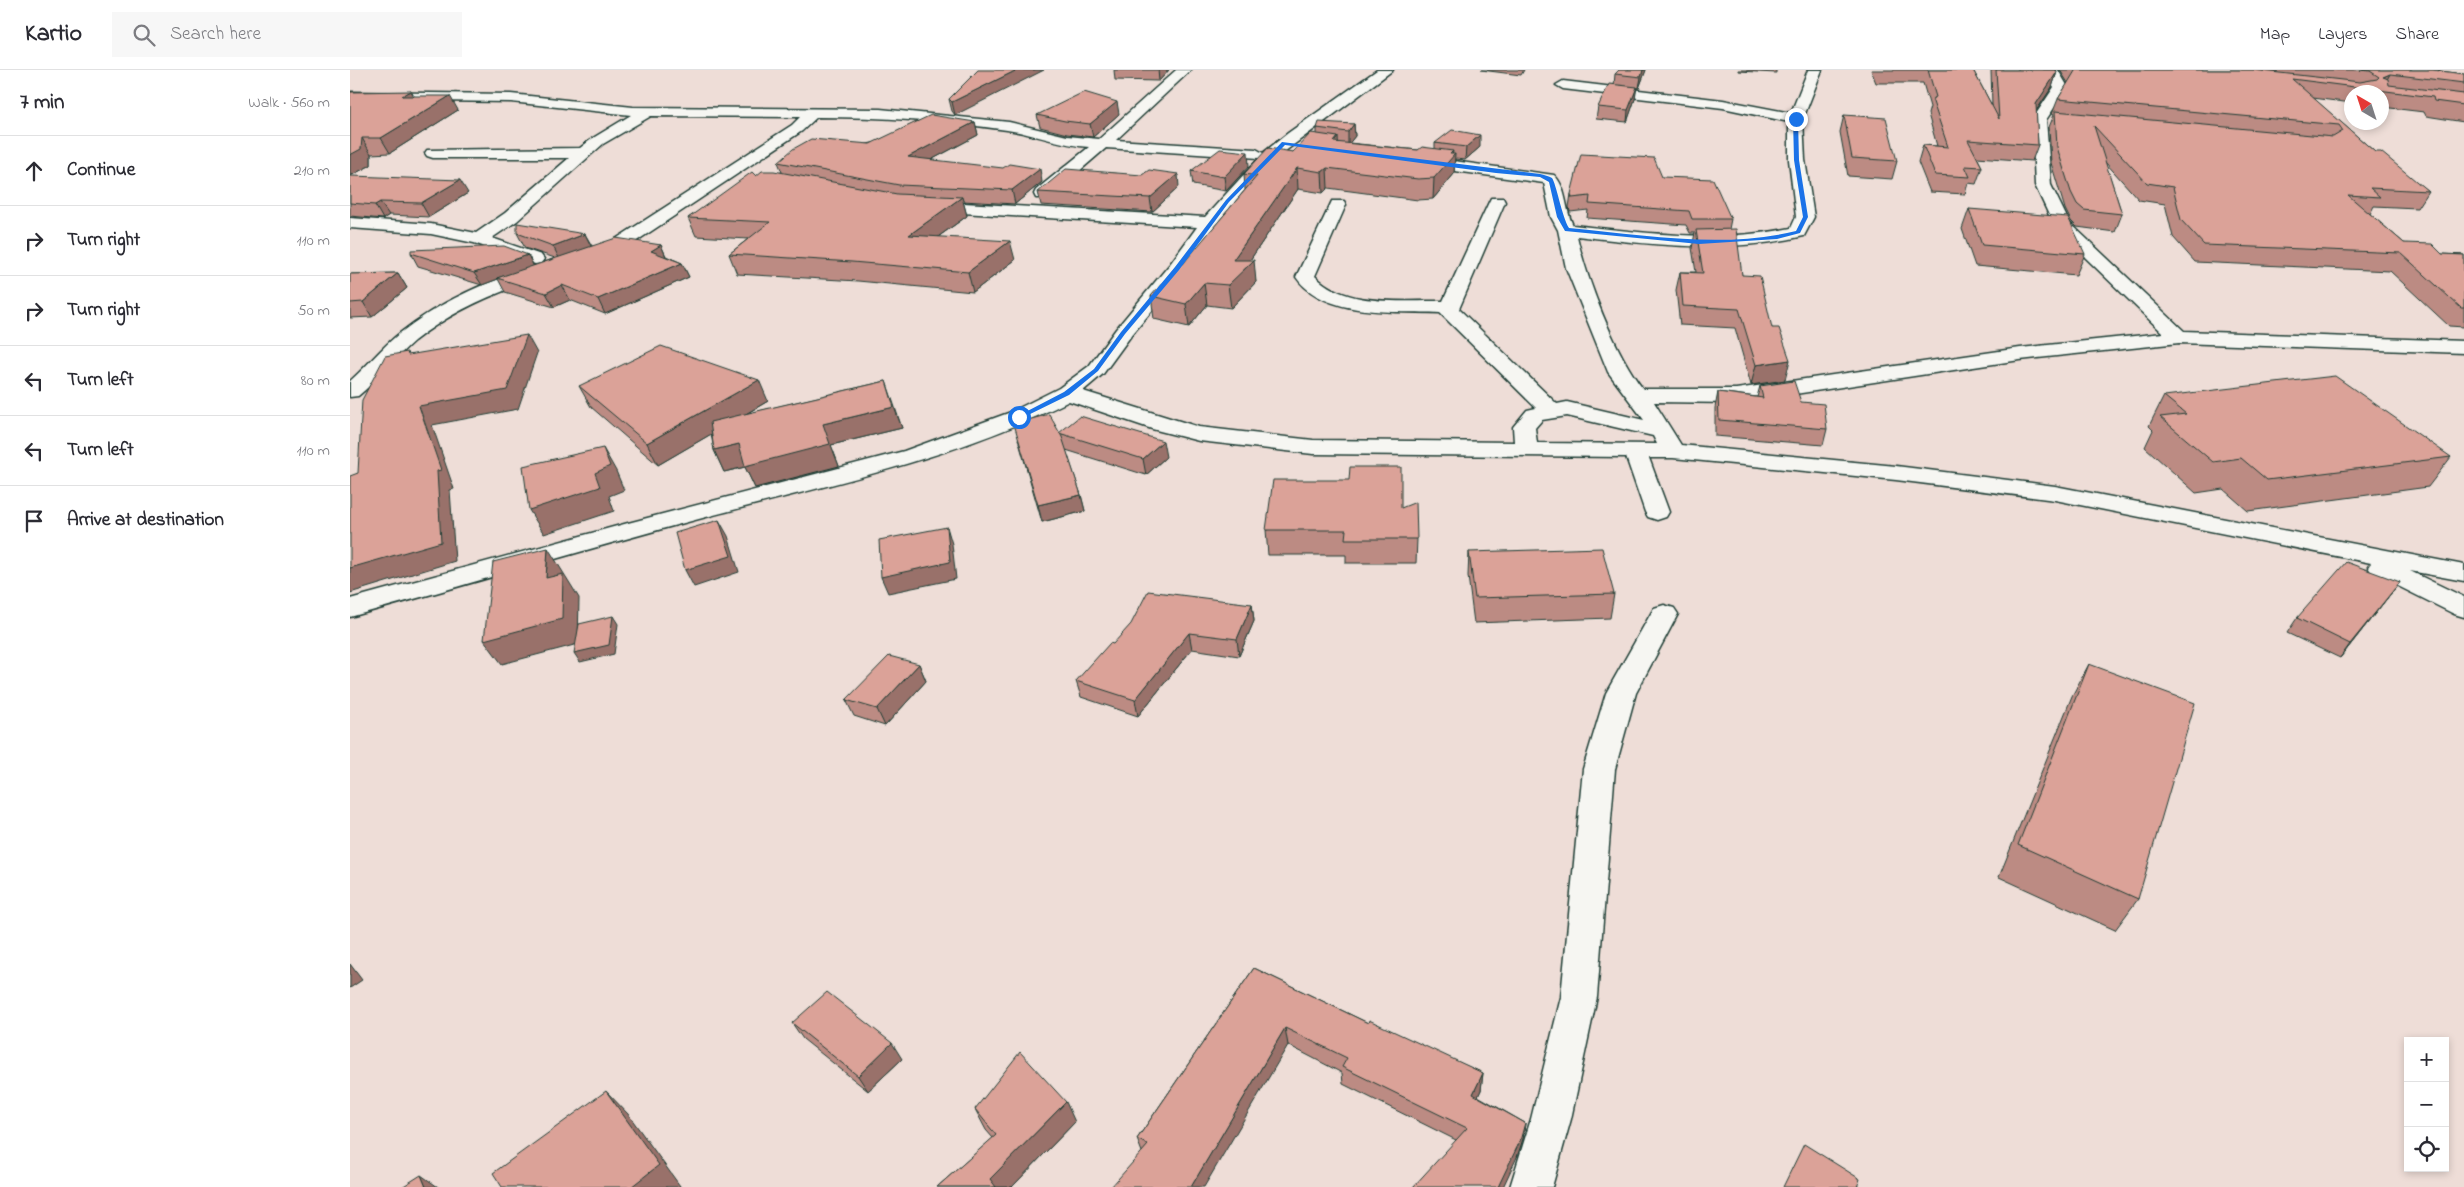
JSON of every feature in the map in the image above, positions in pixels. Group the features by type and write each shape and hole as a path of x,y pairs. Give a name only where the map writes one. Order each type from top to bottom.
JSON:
{"street":[{"path":"1022,210 1103,143 1184,70"},
{"path":"350,608 637,528 912,456 1019,417 1067,393 1096,370 1123,333 1177,268 1210,222 1286,148 1386,70"},
{"path":"1567,230 1699,242 1777,237 1798,232 1805,217 1797,160 1796,119 1816,70"},
{"path":"2051,70 2061,87 2039,120 2043,185 2061,224 2179,337"},
{"path":"1564,85 1723,104 1796,119"},
{"path":"350,96 511,98 589,108 648,111 880,112 1009,126 1067,141 1286,148"},
{"path":"479,239 511,217 598,141 648,111"},
{"path":"350,390 360,384 409,336 450,310 475,296 518,279 560,265 588,260 614,248 797,128 814,112"},
{"path":"2039,120 2058,122"},
{"path":"434,153 584,153"},
{"path":"1400,159 1548,178 1552,182 1560,217 1567,230 1575,268 1619,372 1637,395 1673,451"},
{"path":"717,181 745,182"},
{"path":"1450,310 1497,202"},
{"path":"913,205 1210,222"},
{"path":"1338,205 1305,277 1318,290 1336,298 1362,303 1445,307 1552,412"},
{"path":"350,223 431,229 479,239 560,265"},
{"path":"1637,395 1736,396 2020,354 2179,337 2464,347"},
{"path":"1067,393 1160,424 1198,434 1313,446 1527,451 1673,451 1886,472 2056,493 2464,573"},
{"path":"1527,451 1524,427 1535,415 1567,409 1661,431"},
{"path":"1635,451 1657,512"},
{"path":"2345,551 2464,608"},
{"path":"1531,1187 1551,1119 1579,997 1598,769 1621,693 1664,614"}],"building":[{"path":"978,70 1017,70 952,102 949,99"},
{"path":"1619,70 1643,70 1641,77 1615,74"},
{"path":"1928,70 1973,70 1999,119 1996,70 2056,70 2057,72 2036,104 2038,145 1968,140 1982,167 1965,166 1970,177 1935,175 1923,145 1948,147 1932,99 1936,97"},
{"path":"2253,70 2360,82 2379,77 2370,71 2360,70 2433,70 2464,74 2464,83 2390,74 2383,77 2388,79 2389,85 2344,86 2292,79 2344,125 2344,130 2350,130 2375,152 2381,152 2428,191 2370,188 2380,197 2348,195 2404,243 2432,244 2442,254 2464,255 2464,308 2461,308 2401,253 2204,245 2181,220 2173,187 2147,183 2094,126 2122,214 2084,210 2077,204 2071,192 2057,147 2055,111 2333,137 2343,131 2339,125 2058,99 2075,71"},
{"path":"1609,84 1637,87 1628,110 1598,107"},
{"path":"2389,85 2464,94 2464,105 2434,101 2433,97 2389,91"},
{"path":"411,91 402,96 450,96 381,138 362,138 361,149 350,155 350,92"},
{"path":"1084,92 1117,102 1090,124 1037,115"},
{"path":"931,115 975,122 908,157 1003,168 1009,164 1040,169 1012,190 899,185 778,162 793,149 811,139 870,144"},
{"path":"1844,115 1886,118 1897,161 1852,158"},
{"path":"1319,122 1354,124 1348,132 1317,128"},
{"path":"1452,130 1480,135 1466,147 1435,143"},
{"path":"1311,133 1338,137 1334,142 1418,150 1422,147 1453,151 1450,154 1455,154 1434,178 1418,179 1327,168 1322,172 1297,168 1233,260 1254,260 1228,285 1204,283 1186,304 1151,296 1180,263 1183,264 1257,176 1244,174 1268,148 1293,152"},
{"path":"1220,149 1248,152 1224,177 1191,171"},
{"path":"1581,154 1654,158 1662,177 1713,179 1731,219 1692,219 1689,211 1589,204 1590,196 1572,198 1571,194"},
{"path":"1066,169 1142,175 1149,170 1178,174 1150,198 1038,192"},
{"path":"762,171 774,171 897,194 962,197 909,235 1010,241 968,272 729,254 770,222 688,218 752,172 756,176"},
{"path":"350,177 460,180 421,203 380,202 375,205 350,203"},
{"path":"1969,209 2068,217 2085,254 1982,245"},
{"path":"517,223 585,234 553,246 517,233"},
{"path":"1736,229 1742,275 1760,276 1772,328 1779,328 1790,360 1756,365 1739,309 1683,306 1680,272 1703,273 1696,230"},
{"path":"616,238 661,245 651,251 682,263 598,299 562,285 546,293 497,278"},
{"path":"504,246 528,255 474,273 411,253 411,250"},
{"path":"398,273 363,302 350,303 350,274"},
{"path":"527,335 507,390 419,406 441,470 437,471 441,542 350,568 350,476 358,473 362,400 385,356 407,352 408,355"},
{"path":"661,346 759,380 647,443 579,386"},
{"path":"2335,376 2451,457 2267,480 2241,458 2213,462 2160,417 2186,414 2164,396"},
{"path":"886,381 894,407 823,424 830,444 745,466 739,444 714,450 710,422"},
{"path":"1794,381 1801,402 1824,404 1827,429 1719,420 1718,392 1763,398 1760,386"},
{"path":"1049,414 1062,437 1081,495 1038,505 1014,424"},
{"path":"1080,416 1163,441 1143,459 1059,433"},
{"path":"603,448 610,466 595,473 600,487 529,510 523,466"},
{"path":"1350,467 1401,467 1401,508 1416,502 1417,539 1345,539 1346,530 1266,530 1273,480 1349,480"},
{"path":"719,520 731,556 685,570 675,533"},
{"path":"947,527 950,562 881,577 879,540"},
{"path":"548,548 546,578 563,574 562,619 484,640 493,562"},
{"path":"1602,548 1614,594 1475,598 1469,552"},
{"path":"2346,562 2400,582 2350,644 2297,618"},
{"path":"1148,591 1252,604 1237,639 1189,633 1135,700 1076,681 1110,643 1113,644 1131,624"},
{"path":"613,616 609,645 574,653 579,624"},
{"path":"889,656 919,664 877,709 846,700"},
{"path":"2089,664 2195,703 2138,899 2018,845"},
{"path":"1254,968 1368,1023 1369,1020 1483,1073 1473,1094 1525,1123 1520,1141 1498,1187 1413,1187 1467,1128 1342,1067 1347,1058 1285,1028 1191,1187 1111,1187 1148,1145 1137,1139"},
{"path":"827,992 892,1043 858,1076 792,1023"},
{"path":"1020,1052 1066,1102 990,1179 996,1187 937,1187 996,1135 975,1109"},
{"path":"606,1091 659,1165 631,1187 502,1187 493,1173"},
{"path":"1804,1144 1860,1179 1857,1187 1783,1187"},
{"path":"421,1175 426,1187 402,1187"}],"route":[{"path":"1019,417 1067,393 1096,370 1123,333 1177,268 1227,201 1270,155 1284,143 1496,172 1540,175 1552,182 1560,217 1567,230 1699,242 1777,237 1798,232 1805,217 1805,204 1797,160 1796,119"}]}
